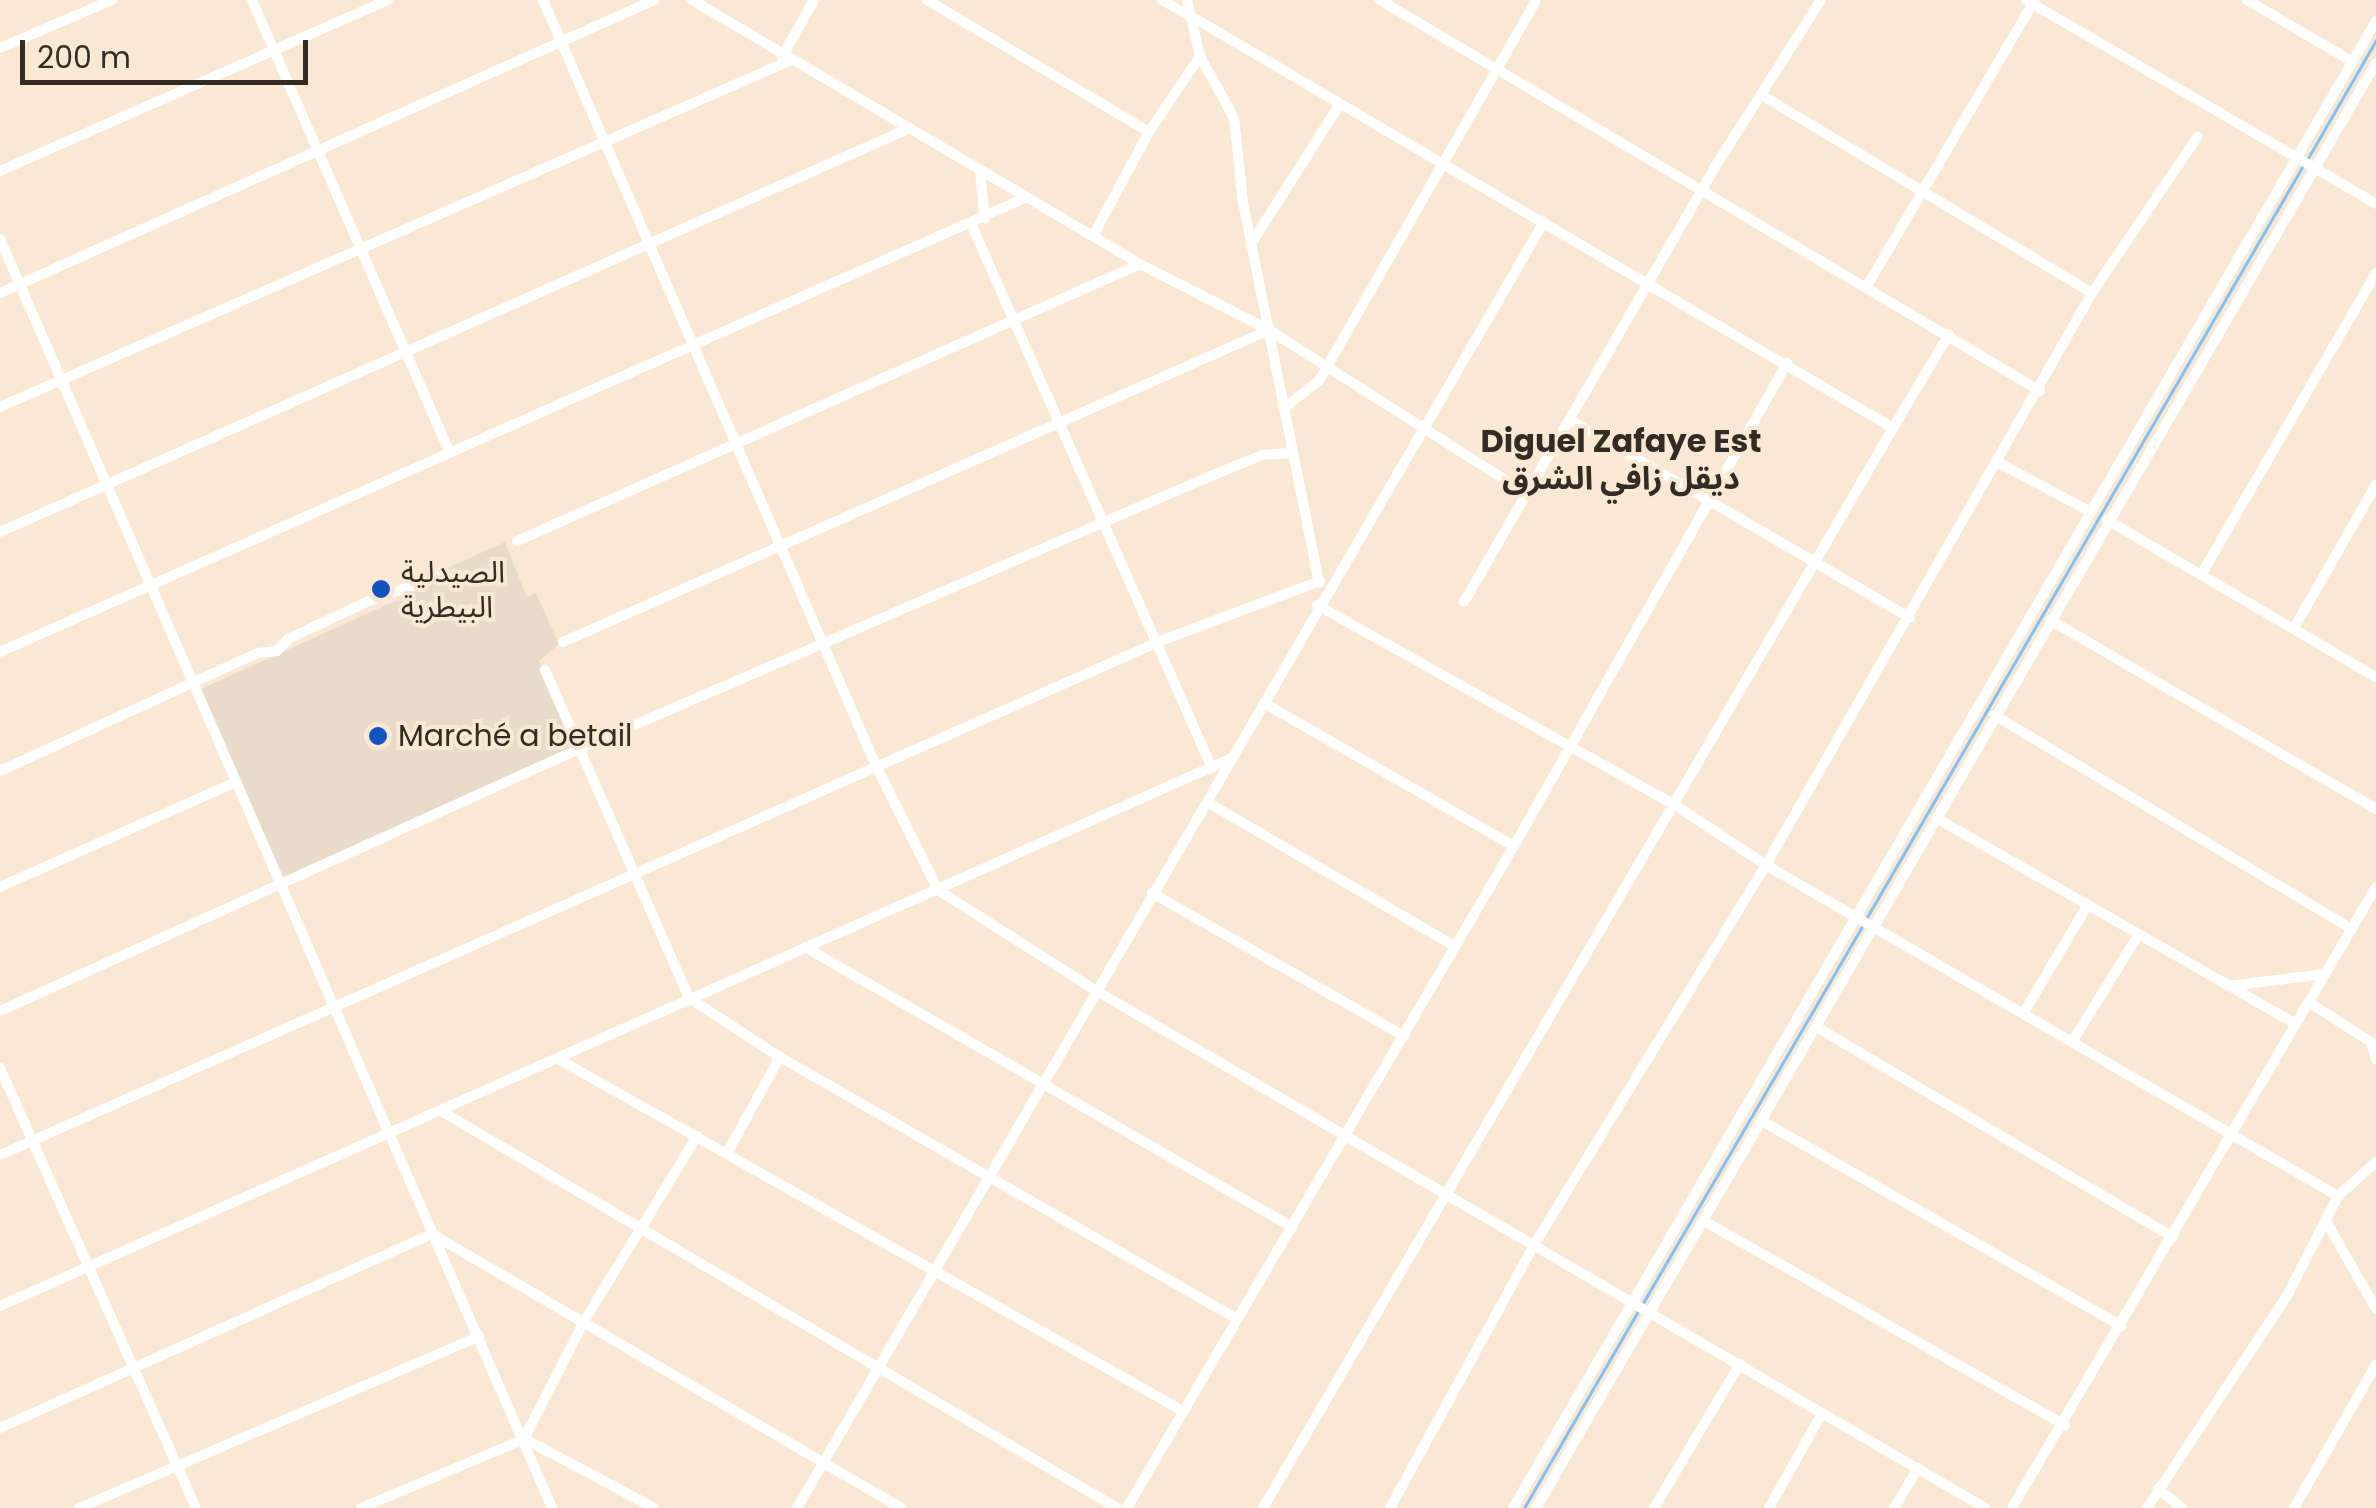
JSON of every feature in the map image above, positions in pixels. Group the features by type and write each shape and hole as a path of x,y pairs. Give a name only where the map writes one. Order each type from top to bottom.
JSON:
{"street":[{"path":"0,48 112,0"},
{"path":"252,0 450,453"},
{"path":"0,170 388,0"},
{"path":"542,0 876,766 938,890 1096,990 1986,1508"},
{"path":"0,292 654,0"},
{"path":"692,0 786,60 1094,234 1140,264 1270,330 1324,369 1528,496"},
{"path":"0,407 364,251 786,60 814,0"},
{"path":"927,0 1149,132"},
{"path":"1162,0 1338,107 1442,161 1893,428"},
{"path":"1187,0 1200,56 1234,118 1250,244 1320,581 1317,606"},
{"path":"1380,0 2040,391"},
{"path":"1285,407 1324,369 1536,0"},
{"path":"1464,602 1821,0"},
{"path":"2248,0 2353,62"},
{"path":"1867,286 1924,194 2031,1 2376,204"},
{"path":"1536,1508 1641,1307 1704,1220 1818,1028 1866,921 1936,818 2107,520 2307,163 2376,21"},
{"path":"1094,234 1149,132 1200,56"},
{"path":"1513,1508 1641,1307 1866,921 2091,512 2307,163 2376,63"},
{"path":"1763,96 2092,294"},
{"path":"1250,244 1338,107"},
{"path":"0,532 409,354 910,128"},
{"path":"1390,1508 1534,1245 1766,865 1999,463 2092,294 2198,136"},
{"path":"980,171 986,219"},
{"path":"0,652 695,344 972,226 1026,198"},
{"path":"797,1508 880,1373 1317,606 1544,222"},
{"path":"972,226 1212,768"},
{"path":"0,239 64,379 386,1136 480,1336 552,1508"},
{"path":"517,541 1015,323 1140,264"},
{"path":"2201,575 2376,273"},
{"path":"563,642 1270,330"},
{"path":"1263,1508 1949,334"},
{"path":"1127,1508 1514,846 1566,748 1787,364"},
{"path":"1572,421 1910,618"},
{"path":"0,1010 581,748 825,647 1103,522 1262,455 1293,453"},
{"path":"1999,463 2091,512"},
{"path":"2294,628 2376,484"},
{"path":"2107,520 2376,676"},
{"path":"0,770 258,653 277,652 288,638 371,600 440,576"},
{"path":"0,1155 629,873 1158,642 1320,581"},
{"path":"1317,606 1566,748 1672,803 1766,865 2338,1196"},
{"path":"2050,620 2376,808"},
{"path":"545,670 581,748 629,873 689,998 780,1057 1237,1319"},
{"path":"1264,703 1514,846"},
{"path":"1994,715 2352,929"},
{"path":"0,1306 1232,758"},
{"path":"0,887 234,783"},
{"path":"1206,802 1454,946"},
{"path":"1936,818 2137,937 2296,1024"},
{"path":"2012,1508 2065,1425 2229,1133 2376,887"},
{"path":"1152,893 1404,1036"},
{"path":"2023,1014 2086,906"},
{"path":"2072,1042 2137,937"},
{"path":"805,947 1292,1227"},
{"path":"2228,986 2326,974"},
{"path":"2310,1003 2374,1043 2376,1059"},
{"path":"1818,1028 2174,1237"},
{"path":"727,1152 780,1057"},
{"path":"558,1059 937,1268 1183,1411"},
{"path":"0,1068 196,1508"},
{"path":"441,1111 639,1232 1117,1508"},
{"path":"1762,1121 2122,1326"},
{"path":"361,1508 524,1438 583,1324 698,1136"},
{"path":"2147,1508 2260,1338 2328,1223 2338,1196 2376,1162"},
{"path":"1704,1220 2065,1425"},
{"path":"2328,1223 2376,1309"},
{"path":"432,1234 901,1508"},
{"path":"0,1428 132,1364 432,1234"},
{"path":"80,1508 480,1336"},
{"path":"1654,1508 1740,1364"},
{"path":"2294,1508 2376,1365"},
{"path":"1769,1508 1822,1413"},
{"path":"524,1438 654,1508"},
{"path":"1894,1508 1918,1468"},
{"path":"2158,1489 2182,1508"}],"shaded area":[{"path":"505,542 527,597 536,593 559,644 539,661 575,746 283,877 201,689 448,577 445,569"}],"waterway":[{"path":"2308,158 2376,40"},
{"path":"1866,919 2304,164"},
{"path":"1643,1303 1862,926"},
{"path":"1524,1508 1639,1310"}],"place":[{"name":"الصيدلية البيطرية","path":"381,589"},
{"name":"Marché a betail","path":"378,736"}],"district":[{"name":"Diguel Zafaye Est ديقل زافي الشرق","path":"1621,460"}]}
